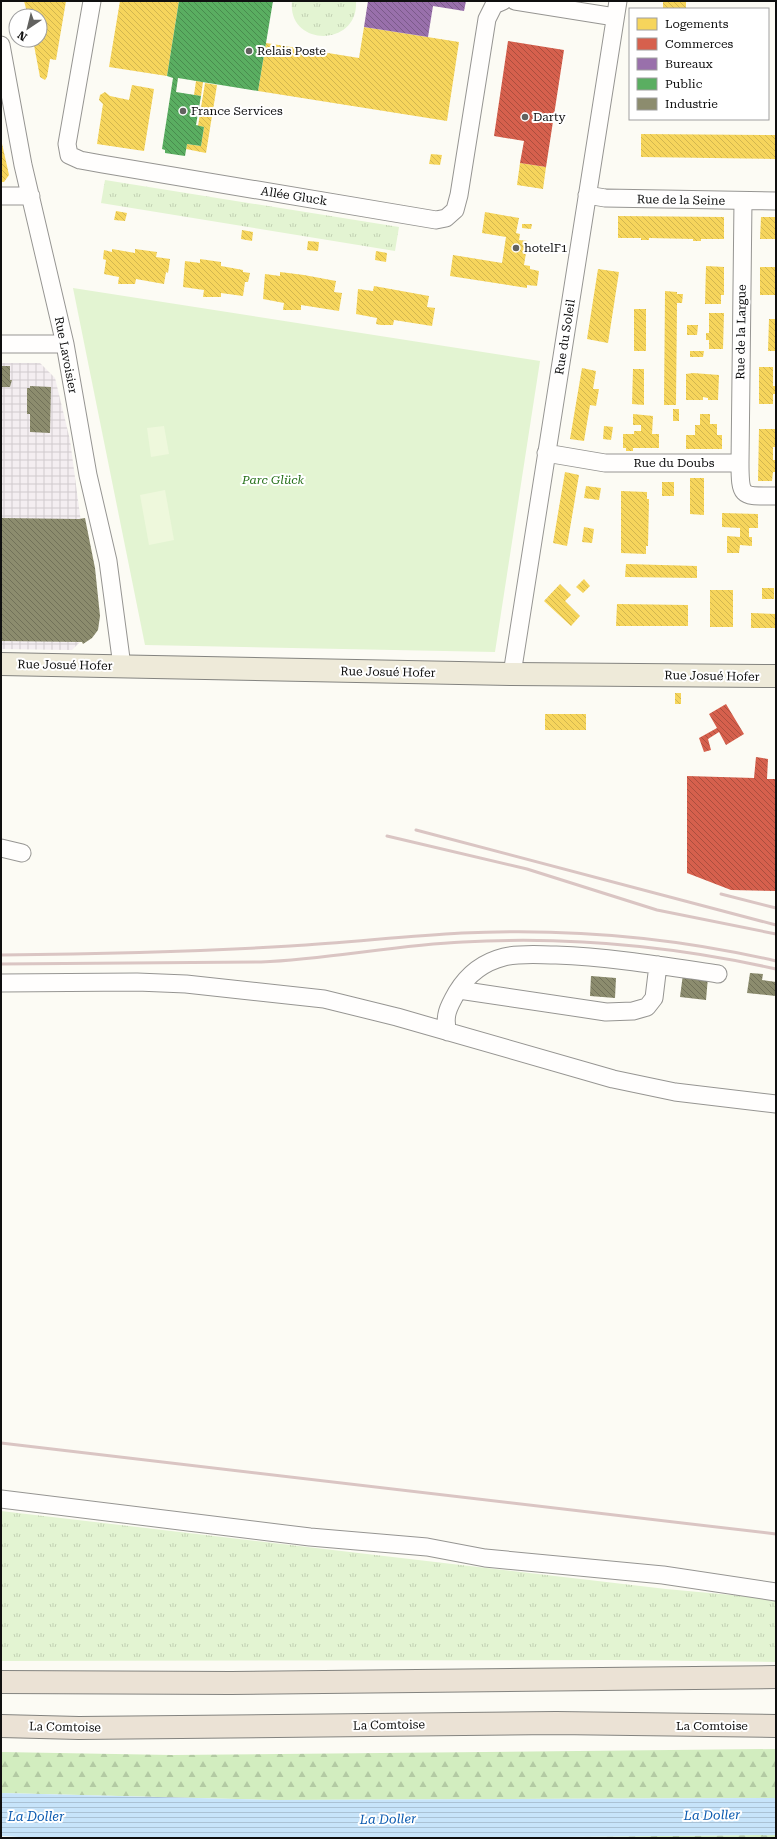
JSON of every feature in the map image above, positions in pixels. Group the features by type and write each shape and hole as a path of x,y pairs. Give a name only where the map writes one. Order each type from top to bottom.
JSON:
{"highway":[{"path":"1,1682 231,1683 776,1677"},
{"name":"La Comtoise","path":"1,1726 86,1728 556,1723 776,1726"}],"main road":[{"name":"Rue Josué Hofer","path":"1,664 512,674 776,676"}],"street":[{"name":"Allée Gluck","path":"92,1 67,144 69,155 80,160 95,163 436,220 446,218 455,210 459,195 487,19 494,5 503,1"},
{"path":"515,1 616,9"},
{"name":"Rue du Soleil","path":"512,674 616,9"},
{"name":"Rue Lavoisier","path":"1,45 31,196 65,344 88,475 108,561 122,666"},
{"name":"Rue de la Seine","path":"587,195 605,198 776,201"},
{"path":"1,196 31,196"},
{"name":"Rue de la Largue","path":"740,463 743,201"},
{"path":"1,344 65,344"},
{"name":"Rue du Doubs","path":"546,454 605,463 740,463"},
{"path":"740,463 740,486 743,491 749,496 776,496"},
{"path":"1,848 22,854"},
{"path":"448,1032 446,1024 448,1008 459,990 473,973 480,967 497,960 517,955 580,956 718,974"},
{"path":"459,990 606,1012 633,1011 647,1007 654,998 658,965"},
{"path":"1,983 137,982 255,990 331,1000 397,1017 598,1074 647,1086 689,1094 776,1104"},
{"path":"1,1499 310,1537 427,1547 485,1558 663,1575 776,1592"}],"shaded area":[{"path":"1,363 40,363 55,378 70,440 95,627 72,650 1,649"}],"green space":[{"path":"292,1 356,1 354,16 347,27 336,34 323,36 311,34 300,27 293,16"},
{"path":"105,180 399,227 395,251 101,203"},
{"name":"Parc Glück","path":"73,288 540,361 495,652 145,645"},
{"path":"164,426 169,454 151,457 147,428"},
{"path":"165,490 174,540 149,545 140,495"},
{"path":"1,1511 666,1589 776,1599 776,1662 616,1660 1,1661"},
{"path":"776,1749 776,1798 274,1800 1,1793 1,1752 172,1755"},
{"path":"776,1835 776,1838 454,1838"}],"water":[{"name":"La Doller","path":"1,1793 274,1800 776,1798 776,1835 454,1838 37,1838 1,1836"}],"building: Logements":[{"path":"24,1 66,1 56,60 50,59 47,77 45,80 40,77 35,48 48,48 48,8 26,8"},
{"path":"120,1 179,1 167,76 109,67"},
{"path":"663,1 686,1 686,8 663,8"},
{"path":"364,27 459,42 447,121 258,91 266,43 359,58"},
{"path":"196,81 203,82 201,96 194,95"},
{"path":"205,83 217,85 206,153 186,149 187,144 201,146 204,127 198,126"},
{"path":"132,85 154,89 144,151 97,144 103,104 99,100 100,95 105,92 110,96 129,100"},
{"path":"641,134 776,135 776,159 641,157"},
{"path":"1,139 9,175 4,182 1,182"},
{"path":"431,154 442,155 440,165 429,164"},
{"path":"520,163 546,167 543,189 517,185"},
{"path":"116,211 127,213 125,221 114,220"},
{"name":"hotelF1","path":"485,212 519,218 516,233 520,234 519,240 528,241 524,265 530,266 530,269 539,271 537,286 527,285 527,288 450,276 453,255 502,263 506,237 482,233"},
{"path":"618,216 724,217 724,239 701,239 701,241 693,241 693,239 649,238 649,240 641,240 641,238 618,238"},
{"path":"761,217 776,217 776,239 760,239"},
{"path":"522,224 532,224 531,229 522,228"},
{"path":"242,230 253,232 252,241 241,239"},
{"path":"308,241 319,242 318,251 307,250"},
{"path":"112,249 135,253 135,249 157,252 156,257 170,259 168,273 166,272 164,284 136,279 135,284 118,284 119,277 104,274 106,260 103,259 104,250 112,252"},
{"path":"376,251 387,253 386,262 375,260"},
{"path":"200,259 221,262 221,266 243,270 243,272 250,273 248,282 245,282 243,296 221,293 221,297 203,297 204,290 183,287 185,261 200,263"},
{"path":"706,266 724,267 724,295 721,295 721,304 705,304"},
{"path":"760,267 776,267 776,295 760,295"},
{"path":"598,269 619,272 608,343 587,339"},
{"path":"280,272 336,281 334,292 342,293 339,311 301,305 301,310 283,310 284,303 263,299 265,274 280,276"},
{"path":"374,286 429,296 427,307 435,308 432,326 394,320 393,325 381,325 376,324 377,318 356,314 358,289 373,291"},
{"path":"665,291 683,294 682,303 677,303 676,405 664,405"},
{"path":"634,309 646,309 646,351 634,351"},
{"path":"709,313 724,313 723,349 709,349 709,340 706,340 706,333 709,333"},
{"path":"769,319 776,319 776,351 768,351"},
{"path":"687,325 698,325 697,335 687,335"},
{"path":"690,351 704,351 703,357 690,357"},
{"path":"759,367 773,367 773,386 776,386 776,394 773,394 773,404 759,404"},
{"path":"582,368 596,371 593,389 599,389 596,406 590,405 584,441 570,439"},
{"path":"633,369 644,369 644,405 632,404"},
{"path":"693,373 719,375 718,400 708,400 708,398 703,397 703,400 686,400 686,374"},
{"path":"673,409 679,409 679,421 673,421"},
{"path":"633,414 653,416 652,434 659,434 659,448 633,448 633,451 626,451 626,448 623,448 623,434 634,434 634,431 641,431 641,425 633,425"},
{"path":"700,414 710,414 710,424 717,424 717,435 722,435 722,449 686,449 686,435 695,435 695,425 700,425"},
{"path":"604,426 613,427 611,440 603,439"},
{"path":"759,429 776,429 776,447 773,447 773,460 776,460 776,472 773,472 772,481 758,481"},
{"path":"565,472 579,475 567,546 553,543"},
{"path":"690,478 704,478 704,515 690,514"},
{"path":"662,482 674,482 674,496 662,496"},
{"path":"586,486 601,488 599,500 584,498"},
{"path":"621,491 647,492 647,499 649,499 648,546 646,546 646,554 621,553"},
{"path":"722,513 758,514 758,528 749,528 749,537 752,537 752,546 740,545 739,553 727,553 727,536 740,537 740,528 722,527"},
{"path":"584,527 594,529 592,543 582,542"},
{"path":"626,564 697,566 697,578 625,577"},
{"path":"584,579 590,586 583,593 576,587"},
{"path":"560,584 571,595 565,601 580,616 571,626 544,601"},
{"path":"762,588 774,588 774,599 762,599"},
{"path":"710,590 733,590 733,627 710,627"},
{"path":"617,604 688,605 688,626 616,626"},
{"path":"751,613 776,614 776,628 751,628"},
{"path":"675,693 681,693 681,704 675,704"},
{"path":"545,714 586,714 586,730 545,730"}],"building: Commerces":[{"name":"Darty","path":"508,41 564,50 546,167 520,163 524,141 494,136"},
{"path":"726,704 744,734 726,745 719,732 708,739 711,750 704,752 699,738 717,728 709,714"},
{"path":"756,757 768,759 767,779 776,779 776,891 731,890 687,873 687,776 754,778"}],"building: Bureaux":[{"path":"368,1 466,1 464,11 433,6 428,37 364,27"}],"building: Public":[{"path":"179,1 273,1 258,91 178,78 176,92 201,96 196,125 204,127 201,146 187,144 185,156 165,153 165,150 162,149 173,78 167,76"}],"building: Industrie":[{"path":"1,366 10,366 10,380 12,380 10,387 1,387"},
{"path":"30,386 51,387 50,433 30,432 30,414 27,414 27,388 30,388"},
{"path":"1,518 85,518 95,568 100,616 98,630 92,638 83,644 82,642 1,641"},
{"path":"750,973 763,974 762,980 776,982 776,996 747,993"},
{"path":"683,974 708,977 706,1000 680,997"},
{"path":"591,976 616,978 615,998 590,996"}],"railway":[{"path":"416,830 776,925"},
{"path":"387,836 527,869 657,910 776,934"},
{"path":"721,894 776,908"},
{"path":"1,955 218,950 311,945 462,933 541,932 580,933 659,940 776,961"},
{"path":"1,964 261,962 463,942 542,940 660,949 699,954 776,969"},
{"path":"1,1443 776,1534"}],"place":[{"name":"Relais Poste","path":"249,51"},
{"name":"France Services","path":"183,111"},
{"name":"Darty","path":"525,117"},
{"name":"hotelF1","path":"516,248"}]}
